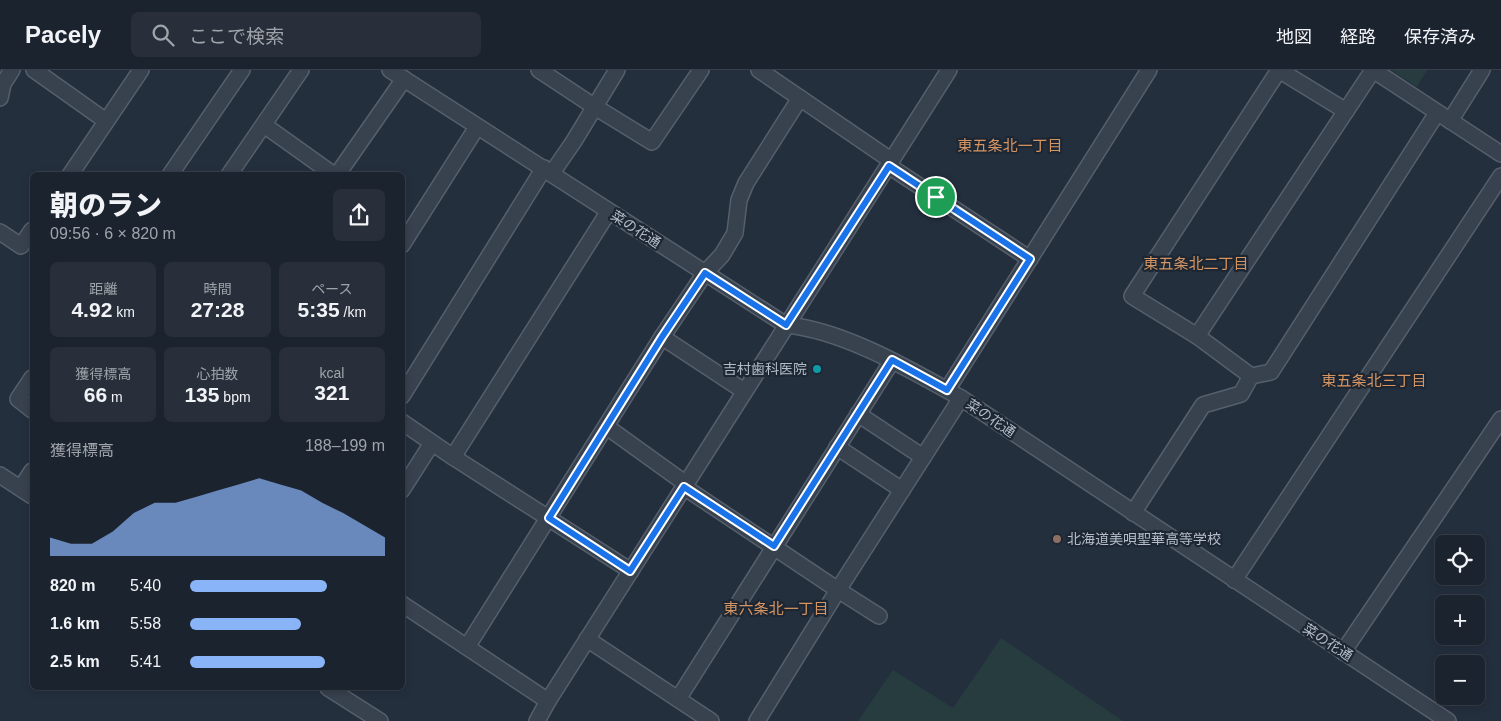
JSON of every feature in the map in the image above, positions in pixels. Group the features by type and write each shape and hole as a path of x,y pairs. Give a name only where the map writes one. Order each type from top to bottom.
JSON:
{"street":[{"path":"0,98 3,84 12,70"},
{"path":"34,70 106,121"},
{"path":"72,172 141,70"},
{"path":"172,172 242,70"},
{"path":"231,172 301,70"},
{"name":"菜の花通","path":"390,70 786,325 802,326 865,348 892,360 961,398 1448,721"},
{"path":"539,70 652,142 701,70"},
{"path":"405,391 548,171 595,107 617,70"},
{"path":"759,70 1030,259"},
{"path":"537,721 630,571 949,70"},
{"path":"947,390 1149,70"},
{"path":"1346,111 1279,70 1132,296 1197,336 1251,376 1271,372 1437,112"},
{"path":"1197,336 1373,70 1501,154"},
{"path":"1450,122 1482,70"},
{"path":"338,172 404,79"},
{"path":"467,647 662,337 705,273 722,255 735,233 740,200 746,184 800,98"},
{"path":"264,125 332,172"},
{"path":"405,240 477,127"},
{"path":"1234,580 1501,176"},
{"path":"453,457 609,211"},
{"path":"0,232 21,246 30,233"},
{"path":"662,337 744,391"},
{"path":"678,698 892,360"},
{"path":"1133,513 1202,405 1241,394 1251,376"},
{"path":"30,381 18,400 30,409"},
{"path":"757,721 961,398"},
{"path":"858,414 923,457"},
{"path":"1343,652 1501,418"},
{"path":"405,424 630,571"},
{"path":"607,427 682,481 684,487 879,616"},
{"path":"405,485 432,443"},
{"path":"838,447 902,490"},
{"path":"0,475 27,492 30,479"},
{"path":"405,606 548,701"},
{"path":"587,639 711,721"},
{"path":"331,690 380,721"}],"green space":[{"path":"1391,70 1427,70 1417,87"},
{"path":"1001,638 1123,721 858,721 893,670 953,708"}],"place":[{"name":"吉村歯科医院","path":"817,369"},
{"name":"北海道美唄聖華高等学校","path":"1057,539"}],"district":[{"name":"東五条北一丁目","path":"1010,145"},
{"name":"東五条北二丁目","path":"1196,263"},
{"name":"東五条北三丁目","path":"1374,380"},
{"name":"東六条北一丁目","path":"776,608"}],"route":[{"path":"889,166 936,197 1030,259 947,390 892,360 774,546 684,487 630,571 549,518 662,337 705,273 786,325 889,166"}]}
